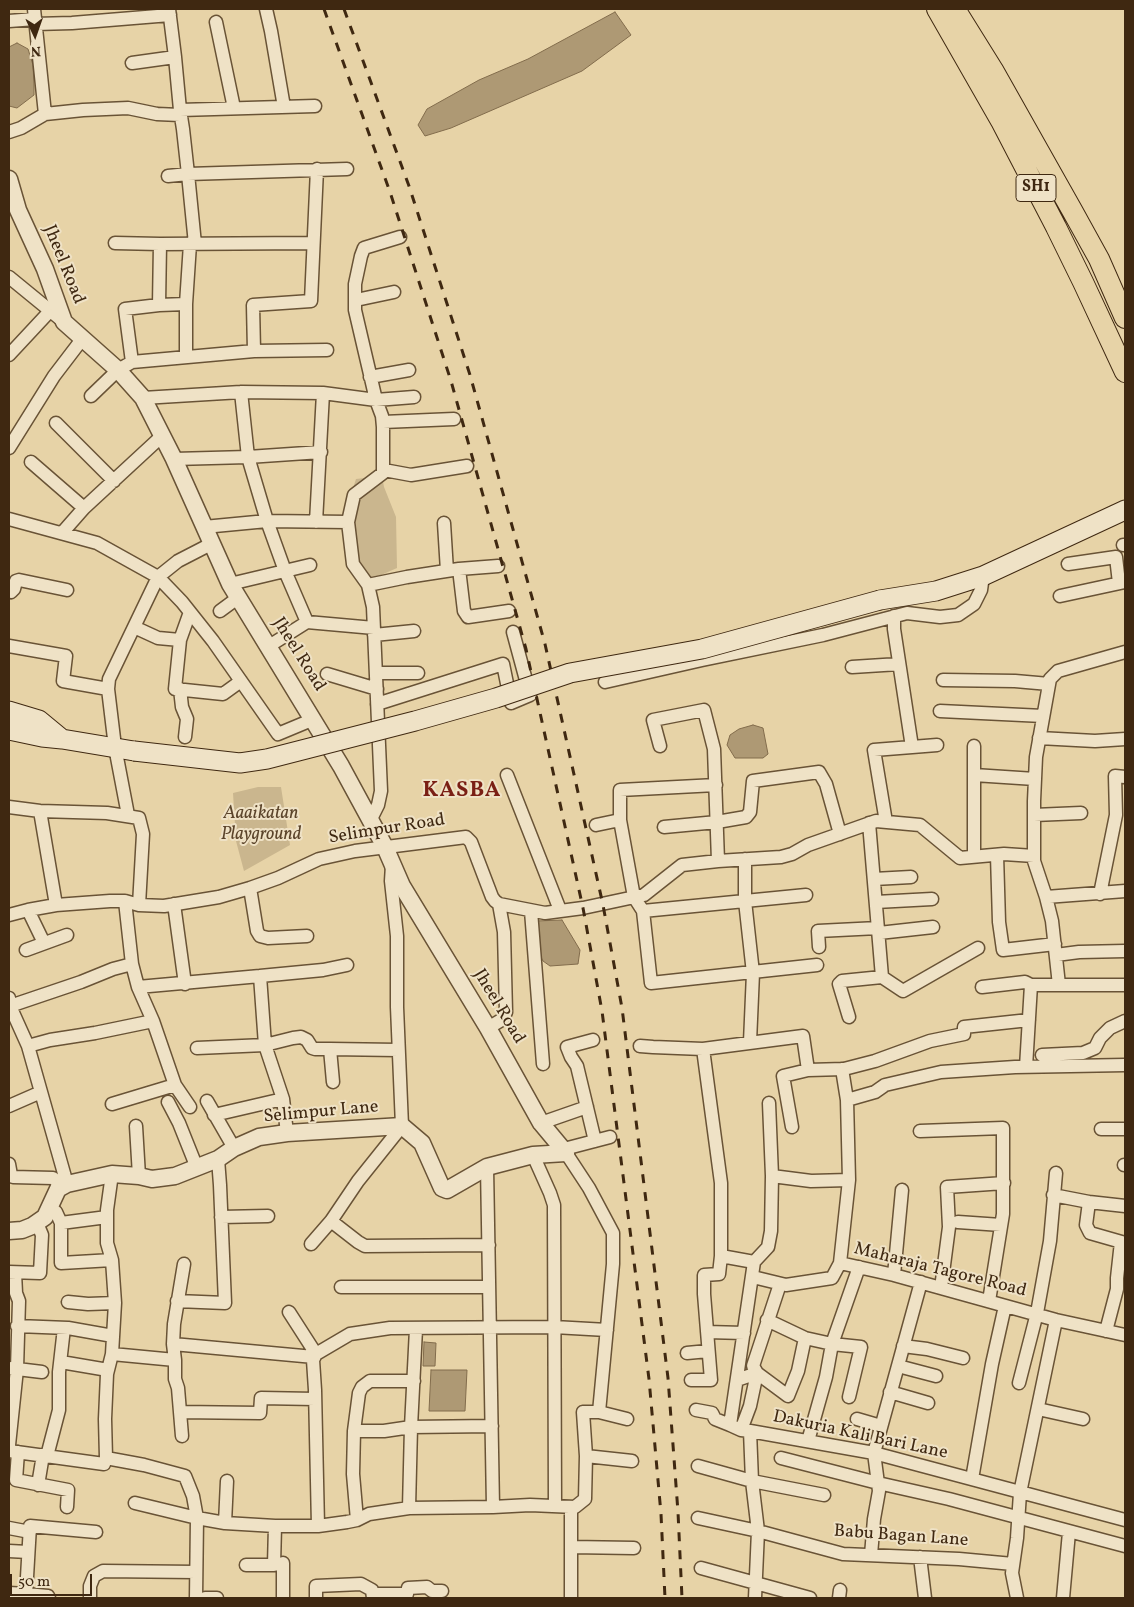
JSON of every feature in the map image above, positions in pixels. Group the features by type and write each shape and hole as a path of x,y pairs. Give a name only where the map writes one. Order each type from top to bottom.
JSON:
{"main road":[{"name":"SH1","path":"937,9 1001,121 1056,227 1125,372"},
{"name":"SH1","path":"955,9 1077,219 1099,259 1125,318"},
{"path":"9,730 134,751 240,763 267,759 424,719 496,698 570,673 702,648 865,603 936,591 975,578 1125,510"},
{"path":"9,711 38,720 62,739"}],"street":[{"path":"266,9 284,107"},
{"path":"9,20 35,17 72,23 93,15 169,12 188,174 192,244 186,304 186,356"},
{"path":"35,17 44,114"},
{"path":"216,22 234,108"},
{"path":"132,63 175,57"},
{"path":"9,132 21,128 44,114 83,110 128,108 157,114 234,108 315,106"},
{"path":"254,352 253,305 311,301 317,169"},
{"path":"168,176 348,169"},
{"name":"Jheel Road","path":"10,185 18,210 45,269 64,322 83,338 125,366 163,435 211,544 235,591 314,720 371,819 402,886 488,1028 541,1123 565,1151"},
{"path":"371,819 378,805 381,791 373,607 368,585 353,564 348,522 354,495 382,475 384,470 383,422 370,377 355,310 355,284 364,248 400,237"},
{"path":"115,243 313,243"},
{"path":"159,305 160,244"},
{"path":"9,277 64,322"},
{"path":"356,300 394,292"},
{"path":"125,366 125,309 186,304"},
{"path":"9,356 50,311"},
{"path":"9,448 54,376 83,338"},
{"path":"91,396 125,366 186,356 327,350"},
{"path":"370,377 409,370"},
{"path":"241,392 248,457 267,522 307,622"},
{"path":"143,398 241,392 323,392 376,400 414,397"},
{"path":"316,522 323,392"},
{"path":"383,422 454,419"},
{"path":"56,423 114,481"},
{"path":"62,533 84,508 163,435"},
{"path":"174,459 248,457 321,452"},
{"path":"31,462 84,508"},
{"path":"384,470 411,475 467,466"},
{"path":"9,519 97,543 158,577 213,641 278,734 314,720"},
{"path":"204,527 267,522 348,522"},
{"path":"444,523 453,570 464,611 468,617 509,611"},
{"path":"128,815 115,747 108,688 109,678 158,577 178,562 211,544"},
{"path":"1060,596 1122,583 1116,557 1068,564"},
{"path":"220,611 235,591 285,571 310,565"},
{"path":"368,585 453,570 498,566"},
{"path":"605,682 823,635 907,613 940,617 958,615 974,604 981,590 975,578"},
{"path":"9,592 14,589 16,581 19,580 67,590"},
{"path":"190,612 180,640 175,689 223,694 241,681"},
{"path":"894,616 894,629 912,747"},
{"path":"269,646 307,622 374,631 414,631"},
{"path":"134,627 158,638 180,640"},
{"path":"377,704 503,664 511,703 530,695 513,632"},
{"path":"9,646 66,656 63,681 108,688"},
{"path":"1059,985 1052,921 1034,858 1036,757 1049,684 1050,679 1058,671 1125,652"},
{"path":"852,667 899,664"},
{"path":"376,673 418,673"},
{"path":"327,674 377,689"},
{"path":"943,680 1015,680 1049,684"},
{"path":"180,689 182,706 187,719 185,737"},
{"path":"660,746 653,720 704,710 714,749 718,861"},
{"path":"940,711 1043,716"},
{"path":"1040,738 1095,741 1125,739"},
{"path":"886,822 874,750 937,745"},
{"path":"974,746 974,856"},
{"path":"664,827 746,817 750,812 753,782 820,772 826,784 840,834"},
{"path":"507,775 560,910"},
{"path":"974,775 1035,779"},
{"path":"1100,894 1116,815 1115,776 1125,776"},
{"path":"716,785 620,790 620,820 634,897 642,911 651,983 817,965"},
{"path":"9,807 40,811 128,815 139,818 142,827 140,905"},
{"path":"40,811 56,905"},
{"path":"1034,816 1081,813"},
{"path":"596,825 620,820"},
{"path":"488,1028 503,1020 506,1012 504,932 499,904 544,913 590,907 648,894 682,865 786,856 808,845 876,821 920,825 960,858 996,855 1034,858"},
{"path":"869,823 882,977"},
{"name":"Selimpur Road","path":"9,915 56,905 124,901 140,905 164,906 218,897 278,878 319,859 355,851 466,837 492,897 499,904"},
{"path":"996,855 999,922 1003,950 1125,951"},
{"path":"745,859 745,901 753,972 750,1042"},
{"path":"311,1244 402,1126 396,1007 397,936 391,881 392,865"},
{"path":"874,879 911,877"},
{"path":"250,888 257,931 260,936 268,938 307,936"},
{"path":"1046,897 1125,892"},
{"path":"642,911 806,895"},
{"path":"876,902 932,899"},
{"path":"124,901 132,964 138,987 153,1021 175,1085 190,1107"},
{"path":"174,904 185,984"},
{"path":"28,910 44,943"},
{"path":"531,911 542,1064"},
{"path":"819,947 818,931 932,928"},
{"path":"26,950 67,934"},
{"path":"849,1017 839,984 842,981 882,977 903,991 978,948"},
{"path":"65,1185 28,1046 13,1023 10,1002 81,982 112,969 132,964"},
{"path":"138,987 323,970 347,965"},
{"path":"260,976 265,1045 284,1099 287,1133"},
{"path":"982,987 1025,982 1030,985 1125,984"},
{"path":"1026,1066 1030,985"},
{"path":"792,1127 783,1076 808,1070 842,1069 875,1061 930,1041 964,1034 964,1027 1029,1020"},
{"path":"28,1046 50,1040 153,1021"},
{"path":"1042,1055 1083,1053 1095,1048 1100,1038 1110,1028 1125,1021"},
{"path":"640,1046 653,1048 703,1048 803,1036 808,1070"},
{"path":"197,1048 265,1045 300,1037 308,1040 312,1048 315,1049 398,1050"},
{"path":"593,1040 567,1047 571,1058 578,1066 595,1141"},
{"path":"690,1380 711,1380 704,1275 719,1274 721,1256 721,1183 703,1048"},
{"path":"330,1049 333,1082"},
{"path":"847,1100 875,1092 884,1085 941,1072 1026,1066 1125,1065"},
{"path":"840,1263 849,1180 847,1100 842,1069"},
{"path":"112,1104 175,1085"},
{"path":"9,1106 40,1092"},
{"path":"214,1115 284,1099"},
{"path":"207,1101 234,1148"},
{"path":"168,1102 179,1123 197,1168"},
{"path":"741,1429 737,1380 754,1262 768,1246 771,1231 770,1103"},
{"path":"541,1123 587,1107"},
{"path":"136,1126 139,1176"},
{"name":"Selimpur Lane","path":"65,1185 112,1174 152,1179 175,1176 218,1159 234,1148 260,1137 287,1133 402,1126 422,1143 444,1190 488,1167 533,1155 565,1151"},
{"path":"920,1131 1003,1128 1004,1183 1001,1225 989,1301"},
{"path":"1101,1129 1125,1129"},
{"path":"599,1412 613,1264 613,1233 589,1188 565,1151 610,1137"},
{"path":"533,1155 553,1200 556,1506"},
{"path":"178,1301 225,1303 218,1159"},
{"path":"9,1164 13,1177 54,1178 65,1185"},
{"path":"488,1167 493,1507"},
{"path":"12,1449 45,1456 104,1464 106,1458 105,1419 108,1370 112,1354 115,1303 112,1260 107,1244 107,1217 112,1174"},
{"path":"1019,1383 1037,1314 1050,1241 1056,1174"},
{"path":"772,1176 811,1181 849,1180"},
{"path":"941,1288 949,1226 948,1186 1004,1183"},
{"path":"9,1231 22,1230 45,1217 58,1189 65,1185"},
{"path":"894,1275 902,1190"},
{"path":"1053,1195 1125,1206"},
{"path":"1089,1202 1086,1225 1090,1233 1123,1242 1117,1289 1106,1331"},
{"path":"50,1208 56,1212 61,1223 61,1263 112,1260"},
{"path":"222,1217 268,1216"},
{"path":"61,1223 107,1217"},
{"path":"330,1221 366,1246 489,1245"},
{"path":"958,1222 1001,1225"},
{"path":"37,1223 42,1235 40,1273 12,1272 19,1301 17,1326 13,1343 12,1449 16,1480 68,1490 67,1506"},
{"path":"721,1256 754,1262"},
{"name":"Maharaja Tagore Road","path":"753,1277 786,1285 832,1278 840,1263 894,1275 1056,1320 1125,1335"},
{"path":"182,1436 173,1344 174,1324 184,1264"},
{"path":"808,1441 826,1377 832,1344 859,1267"},
{"path":"871,1555 879,1491 874,1453 920,1282"},
{"path":"780,1284 767,1320 754,1366 757,1373 788,1396 798,1370 805,1338"},
{"path":"341,1288 489,1287"},
{"path":"68,1302 88,1304 115,1303"},
{"path":"972,1479 992,1364 1005,1306"},
{"path":"289,1312 315,1355 318,1526"},
{"path":"767,1320 805,1338 832,1344 861,1347 849,1397"},
{"path":"1016,1598 1012,1573 1020,1493 1056,1320"},
{"path":"17,1326 64,1328 113,1336"},
{"path":"173,1344 315,1355 350,1334 390,1328 489,1329 554,1327 607,1330"},
{"path":"38,1485 60,1410 60,1362 64,1328"},
{"path":"410,1508 411,1427 416,1329"},
{"path":"707,1332 744,1334"},
{"path":"903,1346 927,1349 963,1358"},
{"path":"687,1353 708,1351"},
{"path":"112,1354 175,1360"},
{"path":"60,1362 108,1370"},
{"path":"898,1366 936,1376"},
{"path":"13,1369 42,1372"},
{"path":"737,1380 757,1373"},
{"path":"741,1429 750,1406 757,1373"},
{"path":"357,1520 353,1474 354,1431 359,1393 362,1387 370,1381 414,1381"},
{"path":"890,1392 928,1403"},
{"path":"180,1412 260,1412 261,1398 315,1399"},
{"path":"1038,1408 1083,1419"},
{"path":"696,1410 712,1413 715,1419 741,1429"},
{"path":"135,1503 225,1523 275,1526 318,1526 357,1520 369,1514 410,1508 530,1505 571,1507 585,1499 586,1456 583,1412 599,1412 627,1419"},
{"path":"857,1420 881,1426"},
{"path":"354,1431 384,1431 411,1427 492,1426"},
{"name":"Dakuria Kali Bari Lane","path":"755,1598 754,1583 758,1531 752,1480 741,1429 874,1453 1125,1520"},
{"path":"586,1456 632,1461"},
{"path":"106,1458 144,1465 185,1476 193,1496 197,1518 196,1598"},
{"path":"781,1458 949,1499 1125,1546"},
{"path":"698,1466 752,1480 824,1495"},
{"path":"225,1523 227,1481"},
{"path":"571,1507 571,1598"},
{"name":"Babu Bagan Lane","path":"698,1518 758,1531 843,1554 920,1557 1013,1564"},
{"path":"26,1594 30,1526 96,1532"},
{"path":"246,1565 274,1565 275,1526"},
{"path":"9,1528 30,1532"},
{"path":"1063,1598 1069,1532"},
{"path":"571,1547 634,1548"},
{"path":"9,1550 28,1552"},
{"path":"920,1557 925,1598"},
{"path":"283,1563 283,1598"},
{"path":"701,1568 810,1598"},
{"path":"90,1598 90,1586 94,1576 103,1571 196,1572"},
{"path":"316,1598 316,1586 361,1584 372,1590 373,1596 407,1594 408,1588 427,1587 432,1591 442,1591"},
{"path":"9,1593 48,1596 49,1598"},
{"path":"205,1598 217,1598"}],"green space":[{"path":"382,476 384,487 396,517 397,568 372,579 356,563 349,500 356,479"},
{"name":"Aaaikatan Playground","path":"258,787 281,787 290,845 244,871 236,841 233,793"}],"shaded area":[{"path":"615,12 631,35 582,71 451,128 425,136 418,125 427,109 479,80 528,59"},
{"path":"17,43 28,49 33,65 34,95 17,108 9,106 9,47"},
{"path":"753,725 763,728 768,754 763,758 735,758 727,745 730,735 739,729"},
{"path":"562,920 580,950 578,964 550,966 543,961 535,946 536,921"},
{"path":"424,1342 436,1343 435,1366 423,1366"},
{"path":"431,1370 467,1370 465,1411 429,1411"}],"railway":[{"path":"324,9 390,192 451,381 526,649 583,908 602,1011 649,1379 661,1514 665,1598"},
{"path":"344,9 409,186 470,375 545,644 603,905 622,1008 668,1378 682,1598"}],"district":[{"name":"KASBA","path":"462,792"}]}
